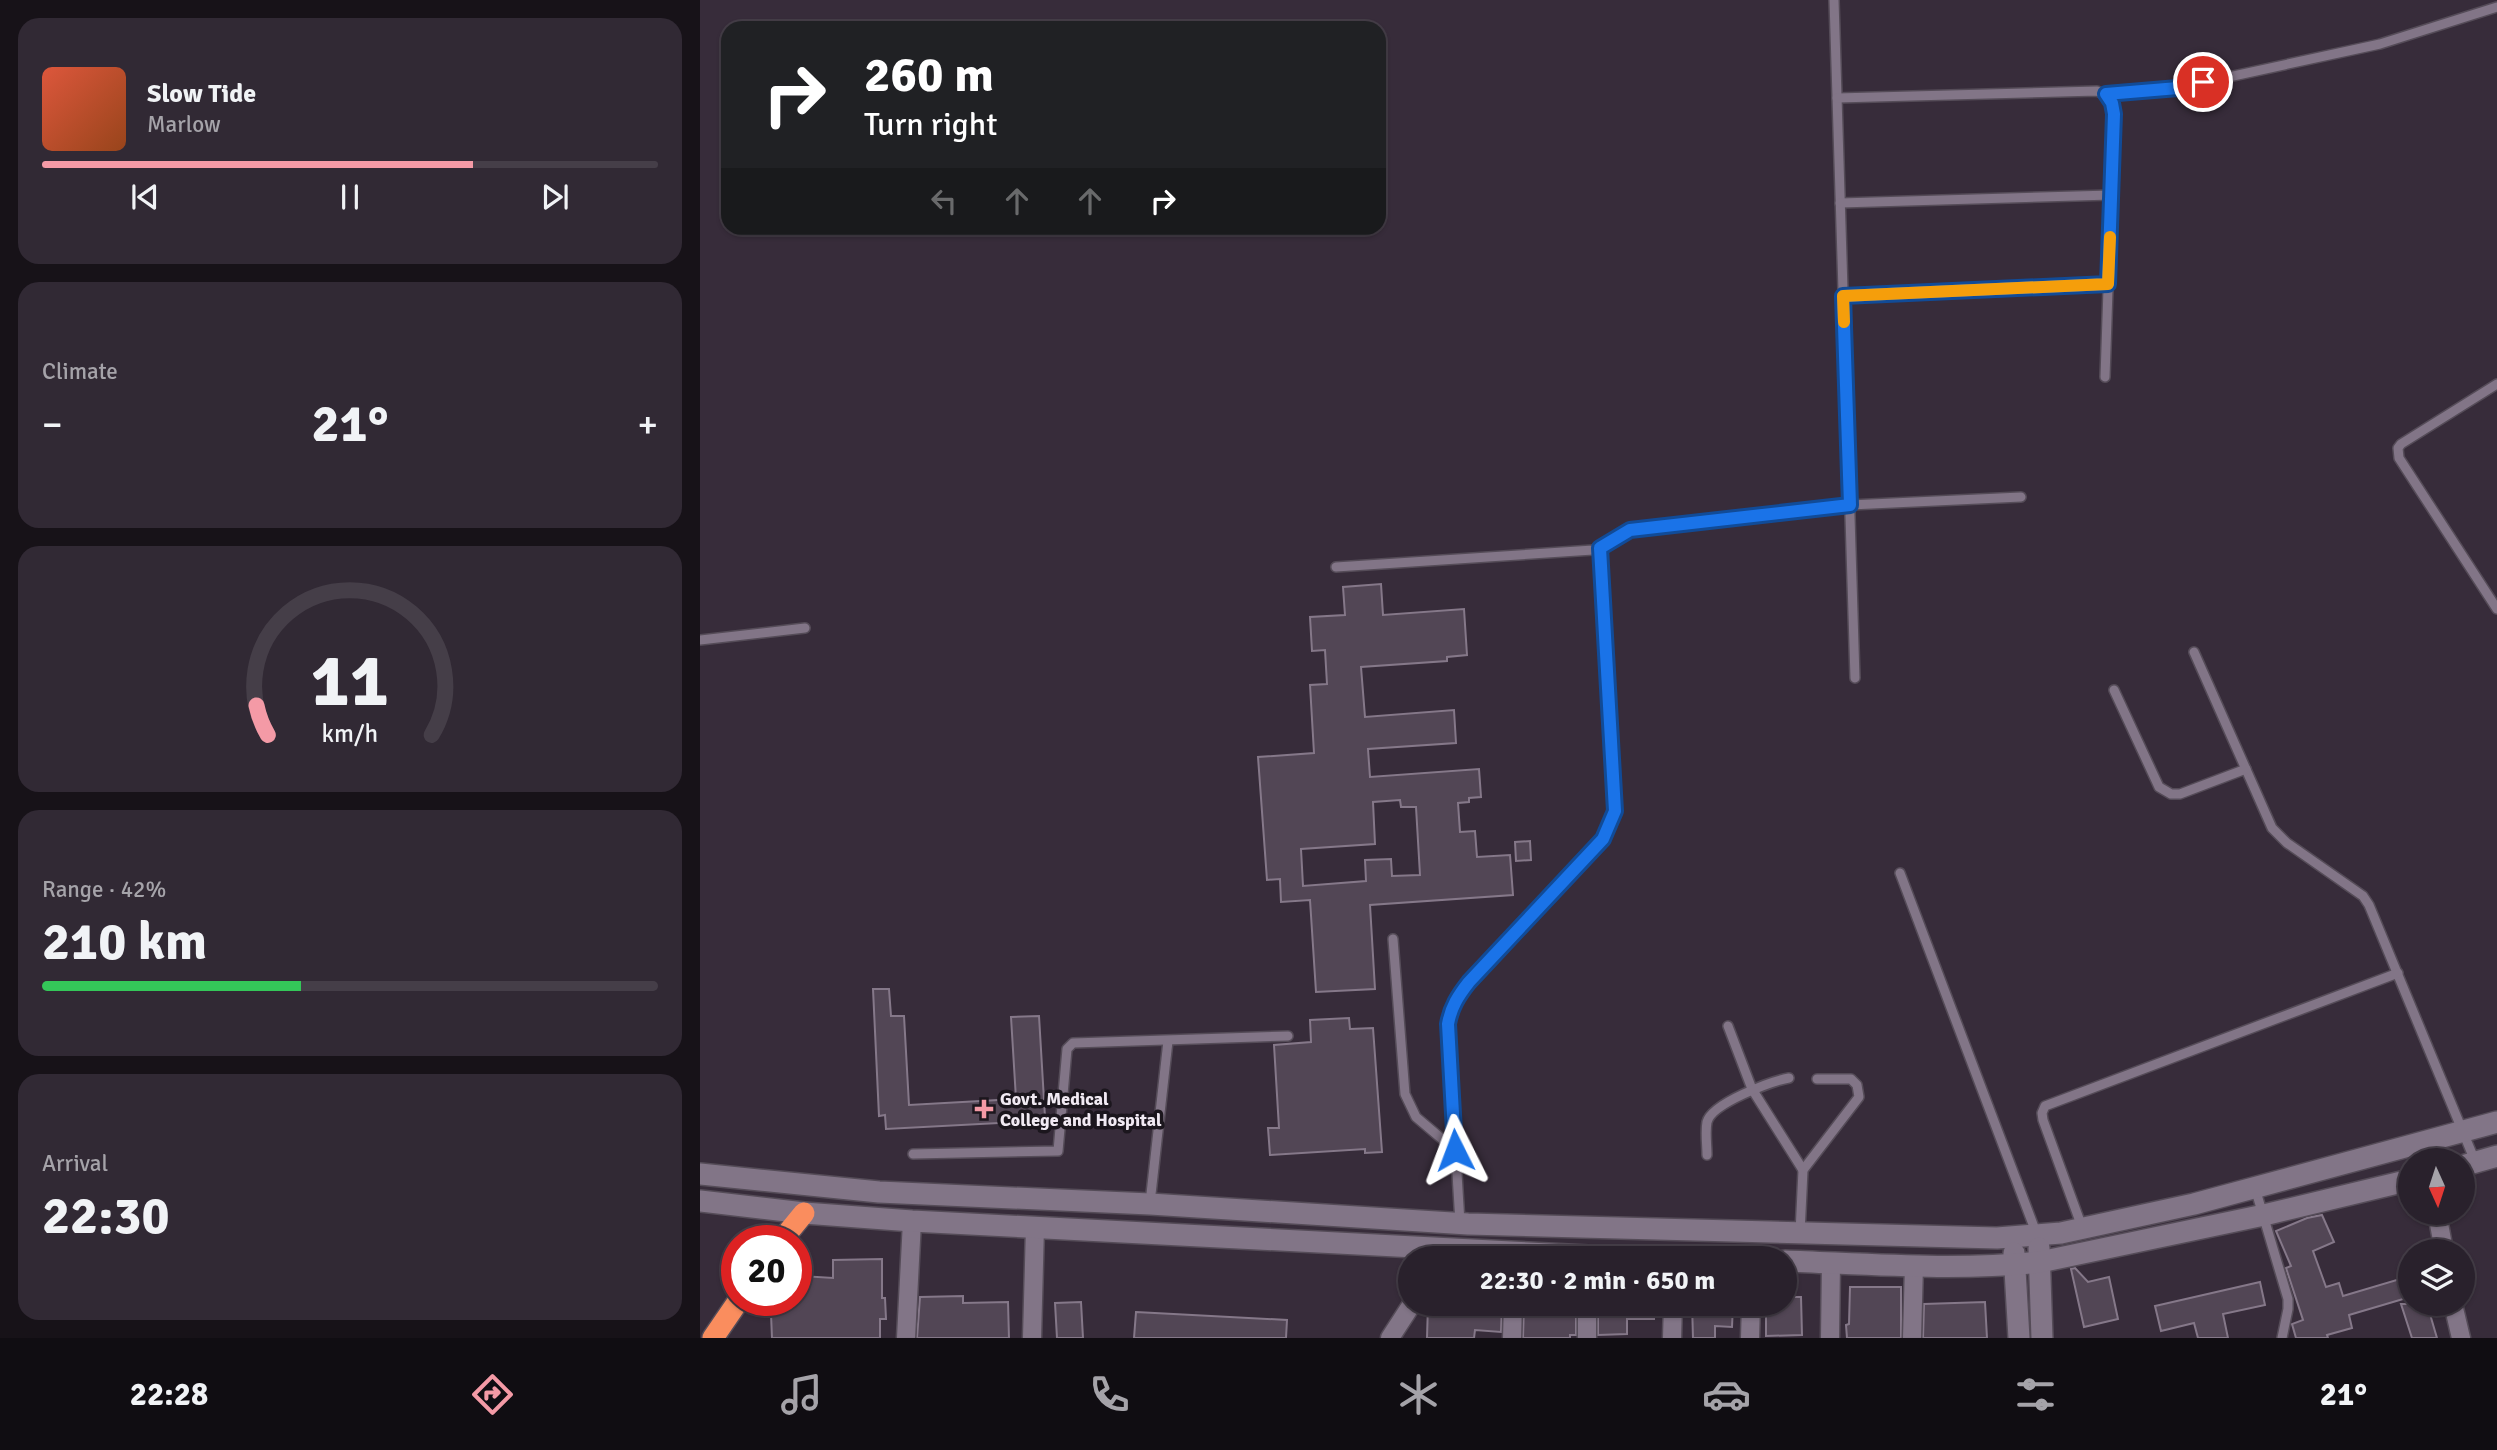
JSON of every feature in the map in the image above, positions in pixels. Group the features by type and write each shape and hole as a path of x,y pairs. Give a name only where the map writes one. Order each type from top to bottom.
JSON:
{"highway":[{"path":"794,1225 804,1213"},
{"path":"713,1338 727,1316"}],"main road":[{"path":"2432,1148 2464,1131 2497,1122"},
{"path":"2475,1163 2497,1156"},
{"path":"700,1174 879,1192 1150,1204 1460,1223 2013,1237 2037,1236 2082,1228 2255,1187 2398,1157"},
{"path":"1797,1261 1914,1265 2015,1265 2040,1262 2264,1215 2398,1183"},
{"path":"700,1201 804,1213 912,1221 1398,1250"},
{"path":"2037,1236 2042,1338"},
{"path":"2013,1237 2019,1338"}],"street":[{"path":"906,1338 912,1221"},
{"path":"1448,1246 1460,1223"},
{"path":"1032,1338 1035,1227"},
{"path":"1830,1338 1831,1262"},
{"path":"1912,1338 1914,1265"},
{"path":"1390,1338 1404,1316"},
{"path":"1512,1338 1513,1316"},
{"path":"1587,1316 1587,1338"},
{"path":"1672,1338 1673,1316"},
{"path":"1750,1338 1751,1316"},
{"path":"2456,1316 2461,1338"}],"lane":[{"path":"1834,0 1855,678"},
{"path":"1837,98 2097,91 2106,94 2178,88 2379,44 2497,7"},
{"path":"2105,377 2114,114 2112,103 2106,94"},
{"path":"1840,203 2111,195"},
{"path":"1843,296 2108,284"},
{"path":"2497,384 2398,448 2399,458 2497,608"},
{"path":"1336,567 1600,548 1630,530 1850,505 2021,497"},
{"path":"1460,1223 1448,1024 1454,1003 1469,982 1603,839 1615,811 1600,548"},
{"path":"700,640 805,628"},
{"path":"2194,652 2272,828 2279,837 2363,896 2369,905 2464,1131 2466,1148"},
{"path":"2114,690 2159,787 2164,792 2180,794 2246,769"},
{"path":"1900,873 2037,1236"},
{"path":"1393,939 1405,1094 1416,1117 1455,1150"},
{"path":"2082,1228 2043,1120 2042,1109 2045,1106 2398,973"},
{"path":"1728,1026 1752,1089 1802,1170 1800,1233"},
{"path":"913,1154 1055,1153 1059,1147 1067,1049 1073,1043 1288,1036"},
{"path":"1150,1204 1168,1041"},
{"path":"1706,1155 1710,1117 1752,1089 1789,1079"},
{"path":"1802,1170 1859,1097 1857,1085 1851,1079 1817,1079"},
{"path":"2255,1187 2288,1299 2282,1338"}],"building":[{"path":"1381,584 1383,615 1464,609 1467,655 1447,657 1447,661 1361,667 1365,717 1454,710 1456,743 1368,749 1370,777 1479,769 1481,797 1458,803 1460,832 1475,831 1477,857 1510,855 1513,895 1370,905 1375,989 1316,992 1310,900 1281,902 1280,879 1267,880 1258,757 1314,753 1310,685 1327,684 1325,650 1312,651 1310,617 1345,615 1343,587","holes":["1400,800 1401,807 1416,807 1420,875 1392,876 1391,859 1365,860 1366,881 1303,886 1301,849 1375,844 1373,802"]},
{"path":"1530,841 1531,860 1516,861 1515,842"},
{"path":"873,989 889,989 891,1016 904,1016 909,1105 1016,1099 1011,1017 1039,1016 1045,1117 1020,1119 1020,1122 886,1129 885,1115 879,1116"},
{"path":"1349,1018 1350,1029 1373,1028 1382,1152 1365,1153 1365,1149 1270,1155 1268,1128 1279,1128 1274,1045 1311,1042 1310,1020"},
{"path":"2322,1215 2334,1242 2313,1251 2326,1287 2339,1283 2343,1296 2398,1280 2398,1301 2349,1315 2352,1328 2327,1335 2328,1338 2296,1338 2292,1324 2303,1320 2286,1268 2291,1266 2276,1231"},
{"path":"882,1259 882,1298 885,1298 886,1319 880,1319 880,1338 772,1338 771,1316 812,1316 812,1277 833,1278 833,1260"},
{"path":"2075,1268 2088,1282 2109,1277 2118,1319 2084,1327 2071,1269"},
{"path":"2260,1282 2265,1305 2223,1314 2228,1338 2198,1338 2194,1323 2161,1331 2155,1306"},
{"path":"1850,1287 1901,1287 1901,1338 1847,1338"},
{"path":"963,1296 963,1303 1008,1302 1009,1338 917,1338 920,1297"},
{"path":"1797,1297 1801,1297 1802,1335 1766,1336 1766,1316 1797,1316"},
{"path":"1081,1302 1083,1338 1057,1338 1055,1303"},
{"path":"1985,1302 1987,1338 1923,1338 1924,1304"},
{"path":"1136,1312 1287,1320 1286,1338 1134,1338"},
{"path":"1428,1316 1502,1316 1501,1332 1475,1330 1474,1338 1427,1338"},
{"path":"1524,1316 1576,1316 1576,1335 1570,1335 1570,1338 1523,1338"},
{"path":"1598,1316 1654,1316 1654,1319 1627,1319 1627,1334 1598,1335"},
{"path":"1692,1316 1732,1316 1732,1327 1715,1326 1715,1338 1693,1338"},
{"path":"2405,1316 2431,1316 2437,1338 2412,1338"}],"slow traffic":[{"path":"1844,322 1843,296 2108,284 2110,237"}],"place":[{"name":"Govt. Medical College and Hospital","path":"984,1109"}],"route":[{"path":"1455,1150 1448,1024 1457,997 1603,839 1615,811 1600,548 1630,530 1850,505 1843,296 2108,284 2114,114 2112,103 2106,94 2178,88 2203,82"}]}
